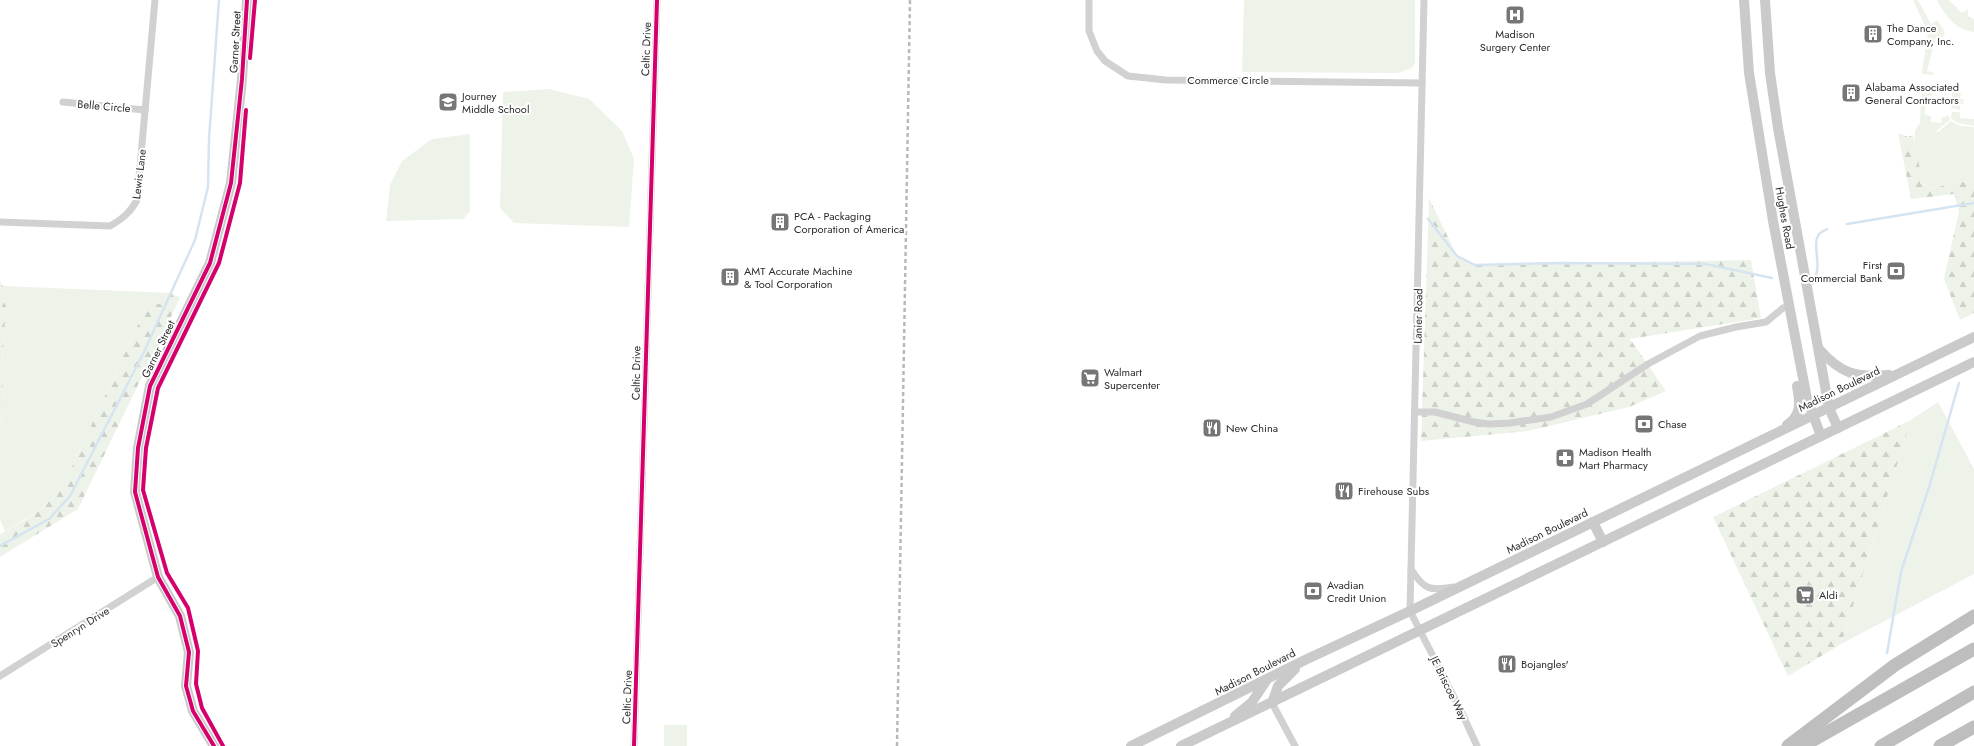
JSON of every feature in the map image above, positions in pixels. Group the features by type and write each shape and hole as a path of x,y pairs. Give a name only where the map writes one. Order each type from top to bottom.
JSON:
{"highway":[{"path":"1788,746 1895,665 1942,634 1974,616"},
{"path":"1803,746 1974,649"},
{"path":"1881,746 1974,692"},
{"path":"1940,746 1974,728"}],"main road":[{"name":"Garner Street","path":"214,746 193,710 186,686 189,652 180,616 158,577 135,492 138,448 150,386 210,263 231,183 242,79 247,0"},
{"name":"Hughes Road","path":"1744,0 1751,93 1776,236 1807,399 1812,416 1821,436"},
{"name":"Hughes Road","path":"1764,0 1770,73 1778,128 1829,408 1838,428"},
{"path":"1776,236 1783,308 1800,405 1796,417 1776,434"},
{"name":"Madison Boulevard","path":"1131,746 1266,681 1305,660 1462,586 1974,337"},
{"path":"1819,348 1831,362 1844,371 1858,376 1895,375"},
{"path":"1181,746 1974,362"},
{"path":"1593,522 1603,542"},
{"path":"1272,703 1278,686 1305,660"},
{"path":"1220,727 1252,702 1266,681"}],"street":[{"name":"Lewis Lane","path":"0,222 110,226 122,219 132,210 137,200 155,0"},
{"name":"Celtic Drive","path":"634,746 657,0"},
{"name":"Commerce Circle","path":"1089,0 1088,31 1097,51 1105,61 1128,76 1166,80 1422,83"},
{"name":"Lanier Road","path":"1410,611 1424,0"},
{"name":"Belle Circle","path":"63,102 145,110"},
{"path":"1415,412 1435,412 1474,422 1489,424 1510,423 1551,417 1587,404 1648,364 1700,336 1736,327 1766,322 1783,308"},
{"path":"1410,569 1423,586 1430,589 1462,586"},
{"name":"Spenryn Drive","path":"0,676 158,577"},
{"path":"1410,611 1421,630"},
{"name":"JE Briscoe Way","path":"1421,630 1477,746"},
{"path":"1272,703 1295,746"}],"green space":[{"path":"1244,0 1415,0 1415,62 1412,68 1398,73 1242,72"},
{"path":"1913,0 1918,0 1931,24 1937,20 1945,32 1943,37 1936,36 1927,71 1932,72 1934,75 1922,74 1922,94 1932,93 1933,95 1925,97 1925,115 1931,116 1931,122 1941,123 1942,117 1949,116 1950,120 1936,131 1938,132 1951,121 1960,126 1974,127 1974,184 1959,181 1932,189 1923,184 1921,180 1915,150 1915,134 1920,123 1922,71 1928,33"},
{"path":"1937,0 1949,0 1962,13 1968,9 1968,16 1974,19 1974,32 1968,31 1956,25 1947,17"},
{"path":"550,89 589,99 622,131 634,159 629,227 514,223 500,208 503,92"},
{"path":"1952,93 1961,93 1960,99 1964,99 1963,104 1960,104 1960,110 1951,108"},
{"path":"1952,112 1960,112 1960,118 1974,119 1974,126 1958,123 1951,118"},
{"path":"1898,133 1908,137 1913,135 1923,184 1932,189 1959,181 1974,184 1974,313 1960,320 1944,279 1959,211 1954,194 1911,199"},
{"path":"470,134 470,211 463,219 386,221 390,185 402,161 432,139"},
{"path":"1429,198 1457,256 1475,265 1751,260 1761,318 1630,339 1666,391 1629,407 1528,431 1421,441"},
{"path":"0,281 3,286 2,298 6,306 1,376 4,393 0,429"},
{"path":"3,286 172,293 163,305 149,301 65,482 52,499 38,511 5,531 0,520 0,429 4,393 1,376 6,306 2,298"},
{"path":"172,293 180,298 78,509 0,557 0,534 44,507 65,482 149,301 163,305"},
{"path":"1938,402 1974,469 1974,574 1841,644 1911,420"},
{"path":"1911,420 1841,644 1788,676 1713,517"},
{"path":"664,725 687,725 687,746 664,746"}],"waterway":[{"path":"0,546 49,519 70,496 144,352 195,240 208,187 209,139 219,0"},
{"path":"1847,224 1974,203"},
{"path":"1428,219 1457,256 1475,265 1561,263 1706,264 1772,278"},
{"path":"1814,279 1817,268 1817,239 1819,234 1827,229"},
{"path":"1887,653 1901,572 1930,484 1959,383"}],"railway":[{"path":"897,746 910,0"}],"cycle path":[{"path":"214,746 193,711 186,686 189,652 180,616 158,577 135,492 138,448 150,386 210,263 231,183 242,79 247,0"},
{"path":"250,58 255,0"},
{"path":"634,746 657,0"},
{"path":"223,746 202,708 196,684 198,651 188,608 167,573 143,490 146,448 158,388 219,263 240,183 246,110"}],"place":[{"name":"Madison Surgery Center","path":"1515,15"},
{"name":"The Dance Company, Inc.","path":"1873,34"},
{"name":"Alabama Associated General Contractors","path":"1851,93"},
{"name":"Journey Middle School","path":"448,102"},
{"name":"PCA - Packaging Corporation of America","path":"780,222"},
{"name":"First Commercial Bank","path":"1896,271"},
{"name":"AMT Accurate Machine & Tool Corporation","path":"730,277"},
{"name":"Walmart Supercenter","path":"1090,378"},
{"name":"Chase","path":"1644,424"},
{"name":"New China","path":"1212,428"},
{"name":"Madison Health Mart Pharmacy","path":"1565,458"},
{"name":"Firehouse Subs","path":"1344,491"},
{"name":"Avadian Credit Union","path":"1313,591"},
{"name":"Aldi","path":"1805,595"},
{"name":"Bojangles'","path":"1507,664"}]}
